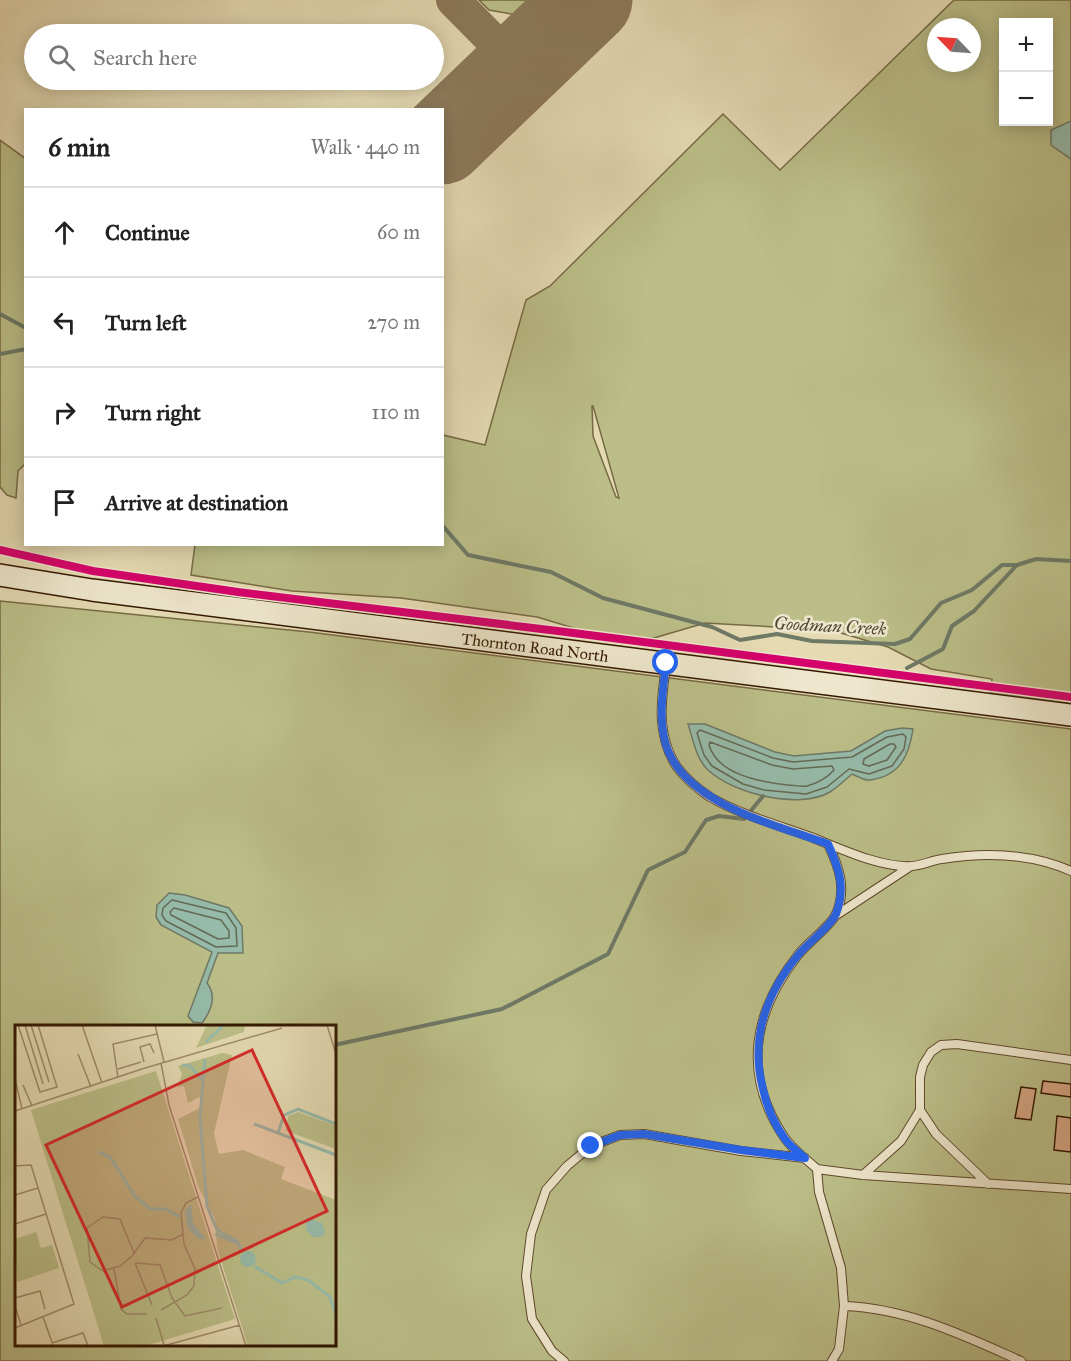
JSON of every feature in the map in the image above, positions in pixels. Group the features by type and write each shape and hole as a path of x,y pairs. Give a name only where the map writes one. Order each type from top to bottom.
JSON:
{"main road":[{"name":"Thornton Road North","path":"0,575 92,590 1071,716"}],"lane":[{"path":"666,663 661,702 666,746 677,766 691,783 711,797 740,811 864,857 911,866"},
{"path":"828,844 842,879 836,916"},
{"path":"1071,871 1038,860 1005,855 940,859 911,866 836,916 799,954 769,1001 762,1018 758,1038 759,1075 767,1108 785,1139 817,1169 863,1175 1071,1189"},
{"path":"988,1184 936,1134 920,1110 919,1090 923,1065 931,1052 941,1045 957,1044 1071,1060"},
{"path":"863,1175 902,1141 920,1110"},
{"path":"564,1361 552,1351 532,1319 526,1276 531,1234 546,1190 567,1166 591,1146 620,1135 644,1134 805,1158"},
{"path":"817,1169 819,1192 841,1268 844,1306 839,1349 832,1361"},
{"path":"844,1306 864,1307 920,1320 951,1330 1022,1361"}],"green space":[{"path":"479,0 546,0 528,17 489,10"},
{"path":"954,0 1071,0 1071,703 990,692 992,679 931,669 888,647 831,630 705,623 654,638 607,638 537,617 401,598 292,591 191,575 195,546 444,546 444,435 485,445 526,300 550,286 723,114 780,170 927,26 927,72 981,72 981,18 936,18","holes":["593,406 619,498 616,497 593,436"]},
{"path":"0,140 24,158 24,465 18,471 16,498 7,495 0,487"},
{"path":"0,601 309,632 1071,729 1071,1361 0,1361"}],"water":[{"path":"1071,121 1071,159 1051,145 1051,130"},
{"path":"688,724 705,724 775,752 794,756 851,751 885,731 913,729 906,756 889,774 868,780 852,774 830,792 802,800 767,797 719,779 708,770 698,755"},
{"path":"169,893 185,895 229,908 242,926 243,953 218,953 207,983 212,993 212,1003 202,1023 193,1022 188,1016 212,952 161,925 156,917 157,905"}],"building":[{"path":"1043,1081 1071,1084 1071,1097 1041,1093"},
{"path":"1021,1087 1036,1089 1031,1120 1015,1118"},
{"path":"1057,1116 1071,1118 1071,1152 1054,1150"}],"waterway":[{"name":"Goodman Creek","path":"0,314 24,327"},
{"path":"0,354 24,349"},
{"name":"Goodman Creek","path":"444,527 468,555 551,572 603,598 712,627 740,640 777,634 812,641 895,644 910,639 941,603 972,590 1002,565 1017,565 1036,559 1071,561"},
{"path":"907,668 943,649 952,626 974,611 1016,566"},
{"path":"336,1045 502,1009 608,954 648,870 685,852 706,820 719,816 744,819 763,796"}],"taxiway":[{"path":"453,0 519,67"}],"runway":[{"path":"444,139 589,0"}],"cycle path":[{"path":"0,550 93,571 238,592 1071,697"}],"route":[{"path":"591,1146 620,1135 644,1134 805,1158 785,1139 767,1108 759,1075 758,1038 762,1018 782,978 799,954 836,916 842,879 828,844 740,811 711,797 691,783 677,766 666,746 662,724 661,702 666,663"}]}
